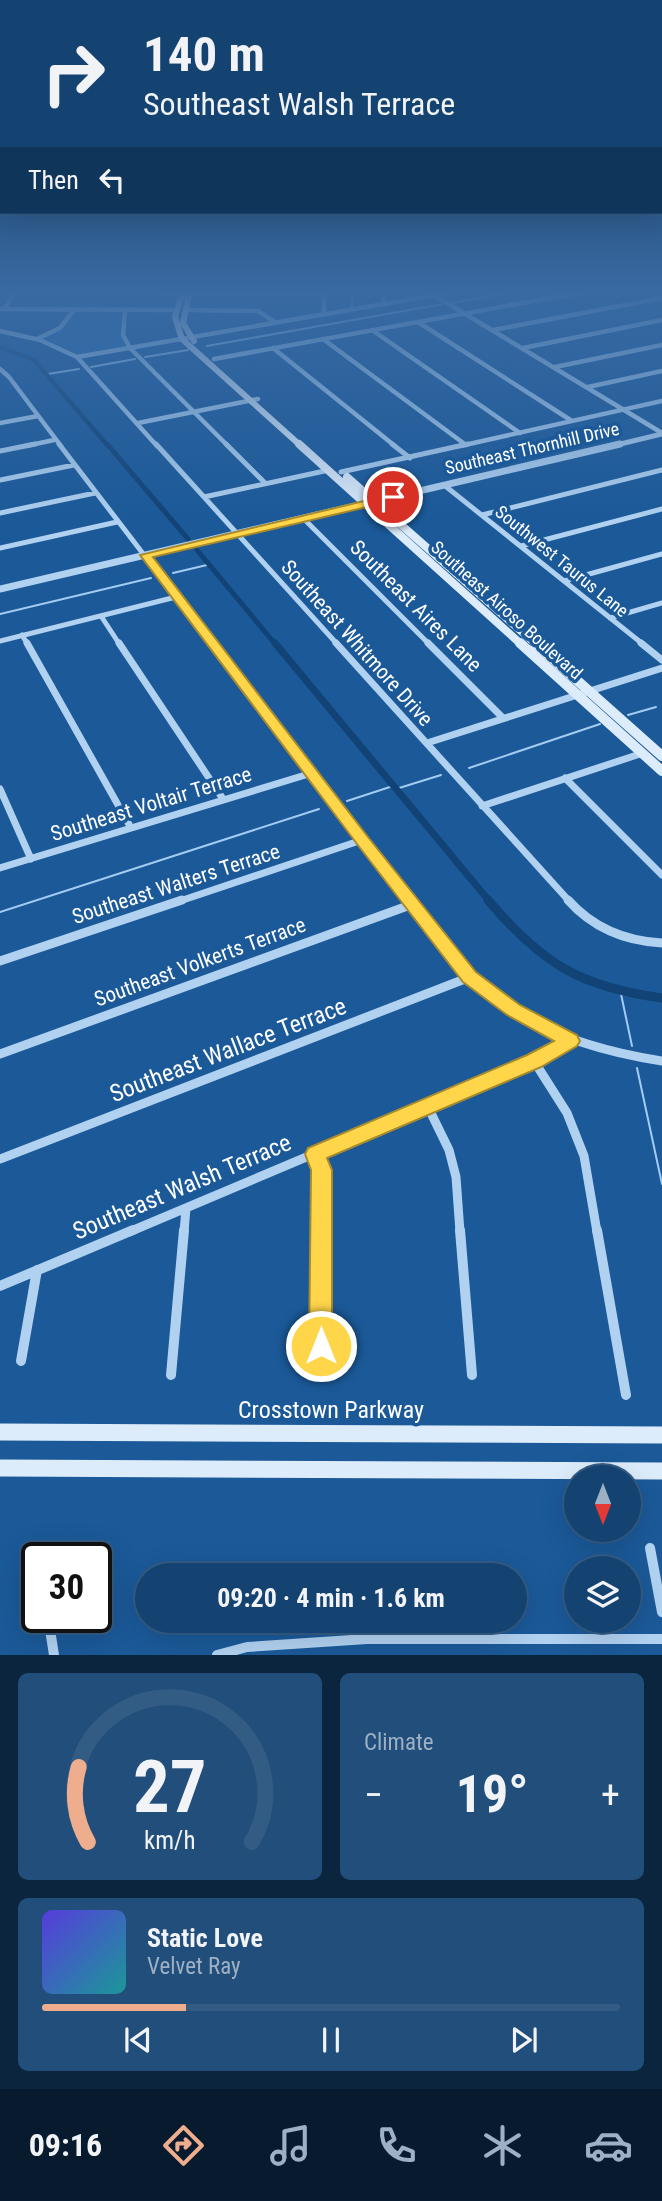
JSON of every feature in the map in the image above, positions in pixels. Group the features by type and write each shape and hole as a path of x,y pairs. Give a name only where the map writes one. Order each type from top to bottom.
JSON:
{"main road":[{"name":"Southeast Airoso Boulevard","path":"221,369 329,470 591,691 662,756"},
{"name":"Southeast Airoso Boulevard","path":"254,400 341,472 370,503 662,771"},
{"name":"Crosstown Parkway","path":"0,1432 662,1435"},
{"path":"0,1468 662,1471"}],"street":[{"name":"Southeast Whitmore Drive","path":"86,367 580,914 595,925 629,940 662,943"},
{"path":"149,367 265,482"},
{"path":"297,367 410,458"},
{"path":"361,367 466,445"},
{"path":"426,367 520,433"},
{"path":"488,367 572,421"},
{"path":"554,367 662,433"},
{"path":"0,369 9,377 117,522 146,555 362,841 470,977 513,1010 571,1041 627,1056 662,1061"},
{"path":"587,387 662,371"},
{"path":"0,377 9,377"},
{"path":"138,423 254,400"},
{"path":"341,472 662,401"},
{"path":"0,423 38,416"},
{"name":"Southeast Thornhill Drive","path":"0,589 662,433"},
{"path":"0,451 54,440"},
{"path":"0,480 74,465"},
{"path":"204,497 329,470"},
{"path":"482,515 662,470"},
{"name":"Southwest Taurus Lane","path":"444,485 662,660"},
{"path":"0,513 95,493"},
{"path":"521,547 662,509"},
{"name":"Southeast Aires Lane","path":"303,519 503,718"},
{"path":"0,548 117,522"},
{"path":"564,581 662,554"},
{"path":"0,640 176,597"},
{"path":"610,618 662,603"},
{"path":"101,616 223,799"},
{"path":"22,635 131,828"},
{"path":"427,743 662,668"},
{"path":"482,806 654,749"},
{"name":"Southeast Voltair Terrace","path":"0,868 312,773"},
{"path":"565,778 662,875"},
{"path":"0,789 31,859"},
{"name":"Southeast Walters Terrace","path":"0,961 362,841"},
{"name":"Southeast Volkerts Terrace","path":"0,1054 413,904"},
{"name":"Southeast Wallace Terrace","path":"0,1159 470,977"},
{"name":"Southeast Walsh Terrace","path":"0,1286 428,1107 534,1061 571,1041"},
{"path":"534,1061 567,1113 584,1156 626,1395"},
{"path":"428,1107 449,1150 456,1177 472,1376"},
{"path":"315,1154 321,1170 321,1346"},
{"path":"171,1374 186,1208"},
{"path":"21,1362 37,1270"},
{"path":"650,1548 662,1612"},
{"path":"51,1633 54,1655"},
{"path":"217,1655 247,1647 367,1639 662,1639"}],"waterway":[{"path":"40,367 108,446"},
{"path":"48,374 79,369"},
{"path":"107,444 188,539"},
{"path":"197,550 276,645"},
{"path":"173,573 207,565"},
{"path":"0,614 151,578"},
{"path":"275,643 490,902"},
{"path":"628,715 656,707"},
{"path":"469,768 600,724"},
{"path":"396,789 441,775"},
{"path":"347,801 393,786"},
{"path":"0,912 319,809"},
{"path":"488,900 526,940 564,968 608,987 662,998"},
{"path":"621,994 632,1046"},
{"path":"637,1068 662,1184"}],"route":[{"path":"321,1346 321,1170 315,1154 534,1061 571,1041 513,1010 470,977 362,841 146,555 393,497"}]}
